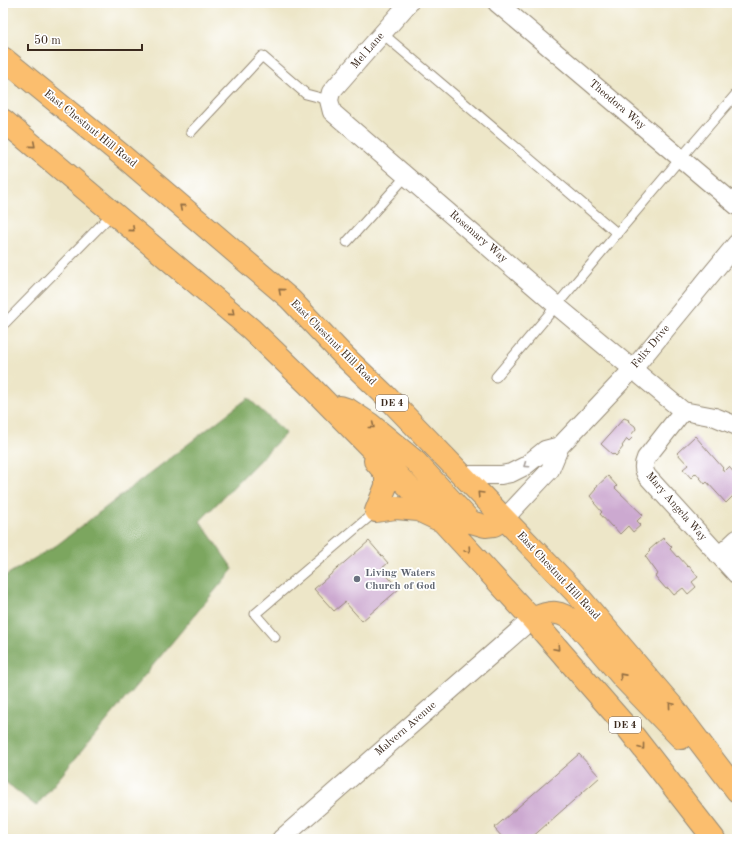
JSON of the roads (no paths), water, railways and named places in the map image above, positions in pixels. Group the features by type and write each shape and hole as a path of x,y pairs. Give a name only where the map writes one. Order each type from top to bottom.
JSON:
{"main road":[{"name":"East Chestnut Hill Road","path":"3,58 118,152 290,298 342,354 386,396 575,592 673,707 733,786"},
{"name":"DE 4","path":"3,120 251,329 326,402 442,521 532,619 629,730 714,839"},
{"path":"326,402 343,427 386,474 386,486 376,511"},
{"path":"326,402 349,410 388,438 416,462 471,522 485,526 494,525 504,519"},
{"path":"376,511 396,508 418,510 442,521"},
{"path":"532,619 542,614 560,613 577,624 624,679 697,756 733,786"}],"street":[{"name":"Mel Lane","path":"329,100 331,92 409,3"},
{"name":"Theodora Way","path":"497,3 737,206"},
{"name":"Rosemary Way","path":"329,100 332,112 407,175 557,306 633,369"},
{"name":"Felix Drive","path":"504,519 550,470 560,446 633,369 737,244"},
{"path":"633,369 683,411 715,417 737,426"},
{"name":"Mary Angela Way","path":"683,411 646,458 643,465 644,471 737,575"},
{"name":"Felix Drive","path":"462,475 496,475 511,473 525,466 545,450 560,446"},
{"path":"720,556 737,539"},
{"name":"Malvern Avenue","path":"281,839 532,619"}],"lane":[{"path":"383,34 618,234"},
{"path":"191,132 262,56 306,94 329,100"},
{"path":"496,377 737,93"},
{"path":"348,242 407,175"},
{"path":"5,323 113,213"},
{"path":"275,637 255,614 376,511"}],"place":[{"name":"Living Waters Church of God","path":"357,579"}]}
